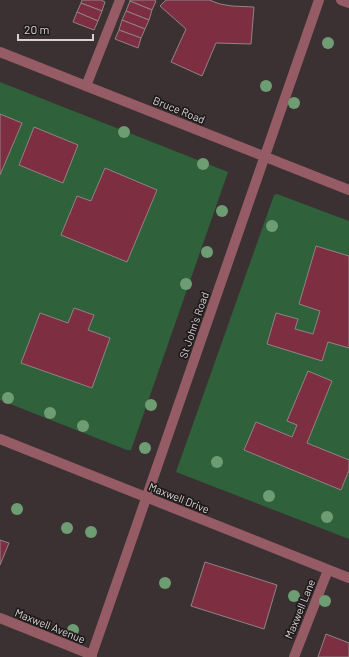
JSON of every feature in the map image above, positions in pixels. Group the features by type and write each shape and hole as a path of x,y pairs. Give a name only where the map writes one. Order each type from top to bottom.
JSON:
{"street":[{"path":"86,86 120,0"},
{"name":"St John's Road","path":"91,656 319,0"},
{"path":"340,0 349,3"},
{"name":"Bruce Road","path":"0,52 349,190"},
{"name":"Maxwell Drive","path":"0,439 349,578"},
{"name":"Maxwell Lane","path":"294,657 328,570"},
{"name":"Maxwell Avenue","path":"0,618 91,656"}],"green space":[{"path":"0,82 228,172 131,450 127,450 0,400","holes":["34,128 63,183 19,165","74,308 94,315 88,330 110,338 91,388 22,362 40,313 68,323"]},
{"path":"277,194 349,221 349,539 176,472 274,195"}],"building":[{"path":"82,0 101,0 105,2 102,11 81,3"},
{"path":"130,0 154,0 156,1 152,10"},
{"path":"166,0 209,0 232,6 254,7 251,44 216,43 202,76 171,62 186,29 160,6"},
{"path":"130,1 152,10 149,20 126,11"},
{"path":"81,3 102,11 98,21 77,12"},
{"path":"126,11 149,20 145,29 122,20"},
{"path":"77,12 98,21 94,30 73,22"},
{"path":"122,20 145,29 141,38 119,30"},
{"path":"119,30 141,38 138,48 115,39"},
{"path":"0,114 22,123 0,175"},
{"path":"34,127 78,145 63,183 19,165"},
{"path":"105,168 157,190 127,262 61,235 77,196 91,201"},
{"path":"316,246 349,256 349,348 328,342 322,361 267,344 276,313 298,319 295,329 313,334 320,311 299,304"},
{"path":"74,308 94,315 88,330 110,338 92,388 21,363 40,313 68,323"},
{"path":"308,371 332,381 307,443 349,460 349,470 341,490 244,450 256,422 292,437 297,425 287,421"},
{"path":"0,540 9,543 0,565"},
{"path":"205,562 277,585 264,629 191,606"},
{"path":"326,634 349,643 349,657 318,657"}]}
